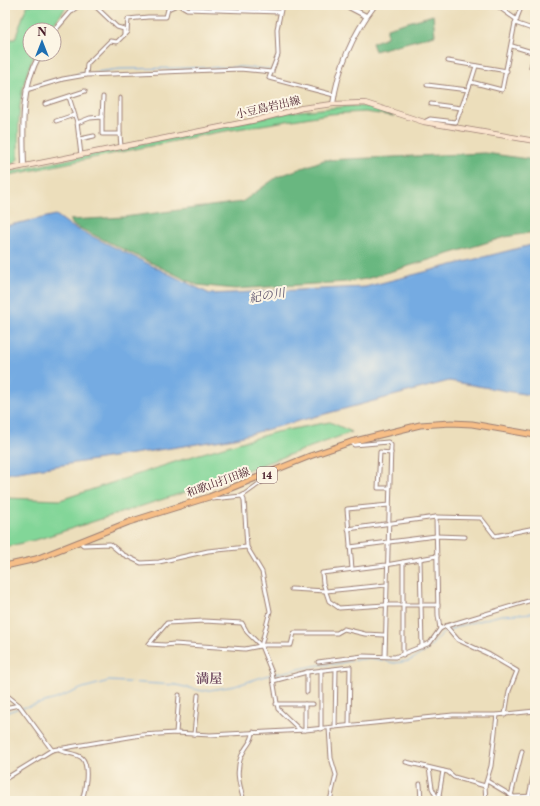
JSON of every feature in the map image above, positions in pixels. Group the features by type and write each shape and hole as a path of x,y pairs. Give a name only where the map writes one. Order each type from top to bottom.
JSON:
{"main road":[{"name":"小豆島岩出線","path":"5,170 256,120 302,108 333,104 365,103 424,122 535,141"},
{"name":"和歌山打田線","path":"5,566 36,559 129,522 209,497 310,456 351,442 420,425 451,423 472,424 535,435"}],"street":[{"path":"62,22 72,10 79,5"},
{"path":"94,5 117,27 124,30 124,35"},
{"path":"86,75 87,64 110,41 116,42 127,32 128,20 148,17 166,17 168,9 179,5 187,9 280,12"},
{"path":"282,5 277,29 278,55 269,78 334,95"},
{"path":"345,5 366,16"},
{"path":"333,104 334,95 351,43 366,16 375,5"},
{"path":"496,5 516,22 535,30"},
{"path":"471,82 502,90 516,22 522,5"},
{"path":"512,46 535,53 531,67 535,68"},
{"path":"24,166 22,116 26,90 32,68 35,62"},
{"path":"448,62 507,71"},
{"path":"424,122 430,119 456,122 476,66"},
{"path":"26,90 63,79 86,75 240,69 272,72"},
{"path":"427,85 468,90"},
{"path":"45,104 85,92"},
{"path":"69,97 77,123 81,156"},
{"path":"103,97 102,134 120,134"},
{"path":"120,98 121,147"},
{"path":"431,104 461,108"},
{"path":"56,121 74,115"},
{"path":"77,123 90,118 102,117"},
{"path":"80,139 94,136"},
{"path":"351,442 354,445 388,442 391,444 384,635 385,656"},
{"path":"390,488 378,488 380,452 391,453"},
{"path":"209,497 212,499 242,496 267,478 268,474"},
{"path":"242,496 244,500 247,547 262,572 270,611 260,646"},
{"path":"352,569 347,509 389,505"},
{"path":"348,529 436,517 481,518 495,536 535,528"},
{"path":"436,517 440,629"},
{"path":"350,547 387,544 436,536 465,537"},
{"path":"79,542 83,545 110,544 126,556 141,563 159,562 208,551 247,547"},
{"path":"437,556 386,565 322,573 329,601 339,608 386,605 438,605"},
{"path":"420,559 422,647"},
{"path":"403,562 403,655"},
{"path":"291,589 326,590 386,585"},
{"path":"318,662 363,656 395,657 403,655 430,643 440,629 535,598"},
{"path":"300,730 278,709 272,673 260,646 247,632 242,623 222,620 167,623 149,644 165,646 174,644 245,649 260,646 291,645 294,633 336,633 344,629 384,635"},
{"path":"446,627 458,640 488,654 517,672 509,691 505,715"},
{"path":"273,679 307,672 350,667 349,726"},
{"path":"335,727 336,669"},
{"path":"321,670 321,729"},
{"path":"307,672 307,692"},
{"path":"5,694 19,705 52,750"},
{"path":"194,734 198,695"},
{"path":"176,733 179,696"},
{"path":"276,704 313,704"},
{"path":"305,704 305,730"},
{"path":"5,708 19,705"},
{"path":"5,779 52,750 141,735 176,733 210,735 305,730 453,714 505,715 535,711"},
{"path":"486,801 485,786 491,766 497,715"},
{"path":"329,728 331,758 336,775 330,801"},
{"path":"244,801 238,774 238,765 244,751 253,739 253,732"},
{"path":"60,748 61,751 83,759 86,776 82,801"},
{"path":"511,796 522,750"},
{"path":"406,762 443,771 485,786"},
{"path":"529,796 535,767"},
{"path":"430,768 432,788 436,796 440,799"},
{"path":"440,799 443,771"},
{"path":"487,781 511,796 535,796"},
{"path":"420,784 421,800"},
{"path":"414,801 440,799"}],"green space":[{"path":"27,5 68,5 55,22 22,22 22,62 31,62 25,80 20,105 18,159 14,163 5,166 5,56 11,39 15,39"},
{"path":"433,15 435,35 375,51 372,43 387,37 387,28"},
{"path":"352,106 369,107 394,116 365,112 329,114 213,133 5,176 5,173 290,112"},
{"path":"485,153 535,160 535,232 505,237 366,279 346,282 235,289 197,285 73,225 70,220 124,217 242,202 277,177 324,160"},
{"path":"330,422 352,432 195,489 39,539 5,547 5,498 60,500 196,455 276,432"}],"water":[{"name":"紀の川","path":"56,215 71,226 210,294 365,287 535,244 535,396 449,381 235,438 5,474 5,226"}],"waterway":[{"path":"88,73 120,69 241,67 269,69"},
{"path":"37,84 85,73"},
{"path":"22,708 56,699 83,688 109,681 176,685 203,691 235,686 265,676 319,665 336,664 360,659 377,659 394,663 409,661 426,651 443,633 459,626 501,615 535,613"},
{"path":"5,713 19,708"}],"district":[{"name":"満屋","path":"209,678"}]}
